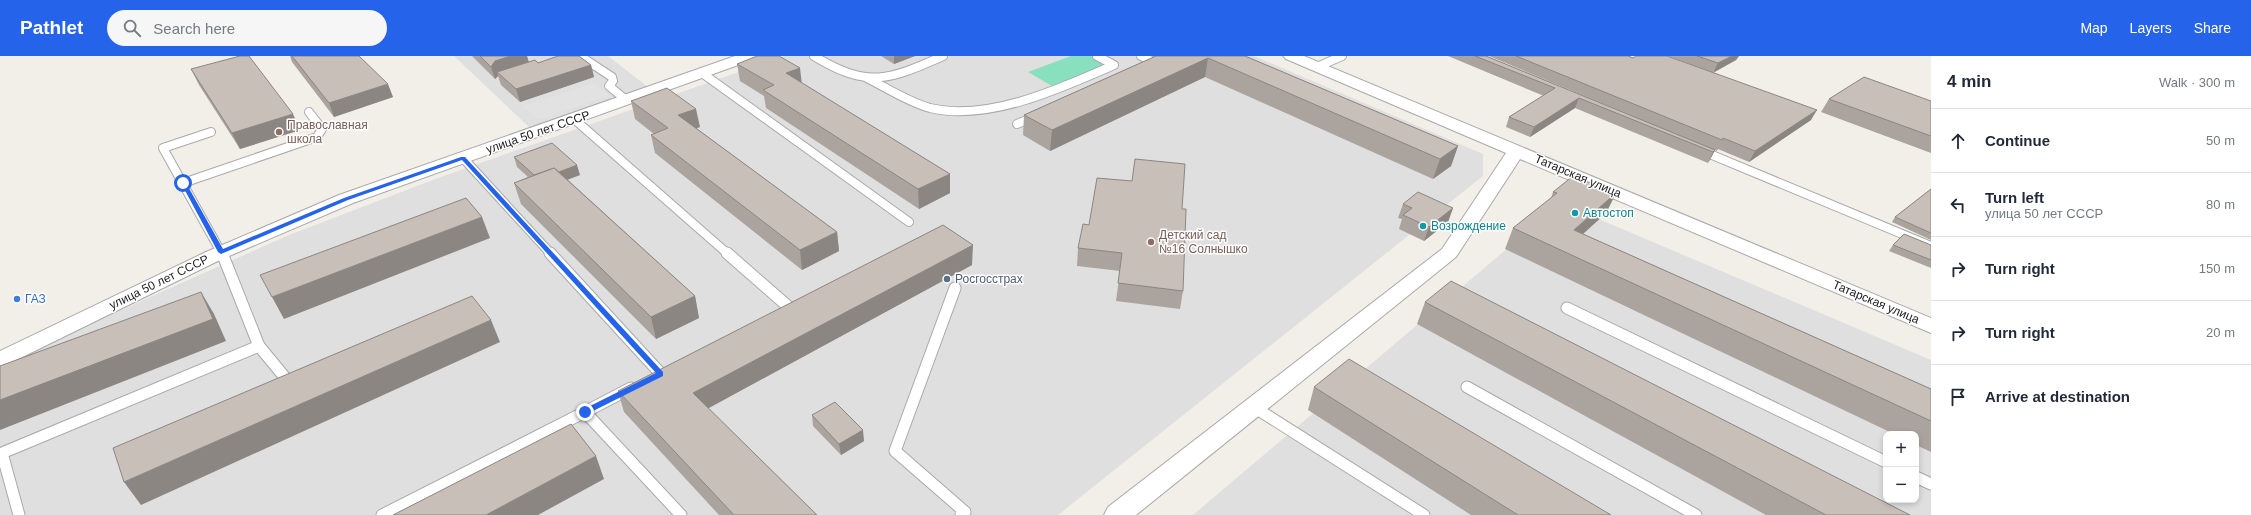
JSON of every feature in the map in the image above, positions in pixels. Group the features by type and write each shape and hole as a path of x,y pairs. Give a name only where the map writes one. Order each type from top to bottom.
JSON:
{"street":[{"name":"улица 50 лет СССР","path":"0,360 221,252 346,199 750,56"},
{"name":"Татарская улица","path":"1291,56 1416,110 1517,150 1931,326"},
{"path":"1117,515 1449,253 1517,150"}],"lane":[{"path":"580,56 584,57 612,77 613,81 609,86 626,100"},
{"path":"814,56 851,74 868,78 930,107 973,110 991,109 1070,84 1114,65 1097,56"},
{"path":"868,78 891,77 944,56"},
{"path":"1141,56 1156,63 1142,69"},
{"path":"1317,67 1342,56"},
{"path":"702,73 909,222"},
{"path":"1017,124 1047,111"},
{"path":"183,183 317,137 322,129 309,112"},
{"path":"574,119 794,307 777,316"},
{"path":"211,132 164,148 221,252 259,346 296,391"},
{"path":"1695,148 1931,246"},
{"path":"463,158 661,374"},
{"path":"955,288 895,451 965,512 961,515"},
{"path":"1567,308 1883,461"},
{"path":"19,515 2,453 259,346"},
{"path":"382,515 640,384"},
{"path":"1467,387 1696,515"},
{"path":"1254,407 1424,515"},
{"path":"585,412 680,515"},
{"path":"1919,478 1931,484"}],"shaded area":[{"path":"454,56 608,56 648,87 530,128"},
{"path":"784,56 1254,56 1483,154 1483,176 1058,515 0,515 0,364 289,235 438,178"},
{"path":"594,83 610,96 538,120 523,106"},
{"path":"1561,203 1931,360 1931,515 1193,515"}],"green space":[{"path":"1071,56 1093,56 1109,64 1052,86 1028,72"}],"building":[{"path":"240,56 249,56 293,114 232,133 191,69"},
{"path":"292,56 359,56 388,84 329,103"},
{"path":"480,56 511,56 495,61 491,67"},
{"path":"558,56 579,56 591,65 516,89 497,72 535,60 538,63"},
{"path":"757,56 779,56 800,68 786,73 950,174 918,189 763,90 774,85 737,64"},
{"path":"1156,56 1245,56 1458,146 1440,159 1208,58 1052,130 1024,115"},
{"path":"1475,56 1486,56 1715,150 1713,152 1579,98 1534,127 1509,117 1555,88"},
{"path":"1516,56 1628,56 1633,58 1636,56 1667,56 1817,110 1755,151 1723,138 1722,140"},
{"path":"1697,56 1732,56 1718,63"},
{"path":"1864,77 1931,101 1931,136 1829,99"},
{"path":"667,88 696,109 678,115 837,232 800,250 651,135 668,128 631,101"},
{"path":"552,143 577,165 559,172 554,168 534,175 514,157"},
{"path":"1135,159 1185,164 1182,209 1186,209 1183,291 1118,283 1122,253 1078,248 1083,224 1089,225 1097,178 1132,181"},
{"path":"554,168 695,296 651,317 514,183"},
{"path":"1573,176 1616,193 1574,230 1931,389 1931,421 1513,228 1557,193 1553,192"},
{"path":"1931,189 1931,233 1895,217"},
{"path":"1418,192 1453,208 1429,227 1403,215 1412,208 1403,204"},
{"path":"466,198 482,217 272,297 260,275"},
{"path":"943,225 973,245 693,393 817,515 734,515 618,391"},
{"path":"1904,234 1931,245 1931,260 1893,245"},
{"path":"1451,281 1883,501 1883,503 1886,503 1910,515 1826,515 1425,302"},
{"path":"201,292 213,319 0,400 0,366"},
{"path":"472,296 491,320 124,482 113,448"},
{"path":"1349,359 1611,515 1518,515 1314,387"},
{"path":"835,402 863,430 839,444 812,415"},
{"path":"571,424 596,456 486,515 393,515"}],"place":[{"name":"Православная школа","path":"279,132"},
{"name":"Автостоп","path":"1575,213"},
{"name":"Возрождение","path":"1423,226"},
{"name":"Детский сад №16 Солнышко","path":"1151,242"},
{"name":"Росгосстрах","path":"947,279"},
{"name":"ГАЗ","path":"17,299"}],"route":[{"path":"183,183 221,252 346,199 463,158 661,374 585,412"}]}
